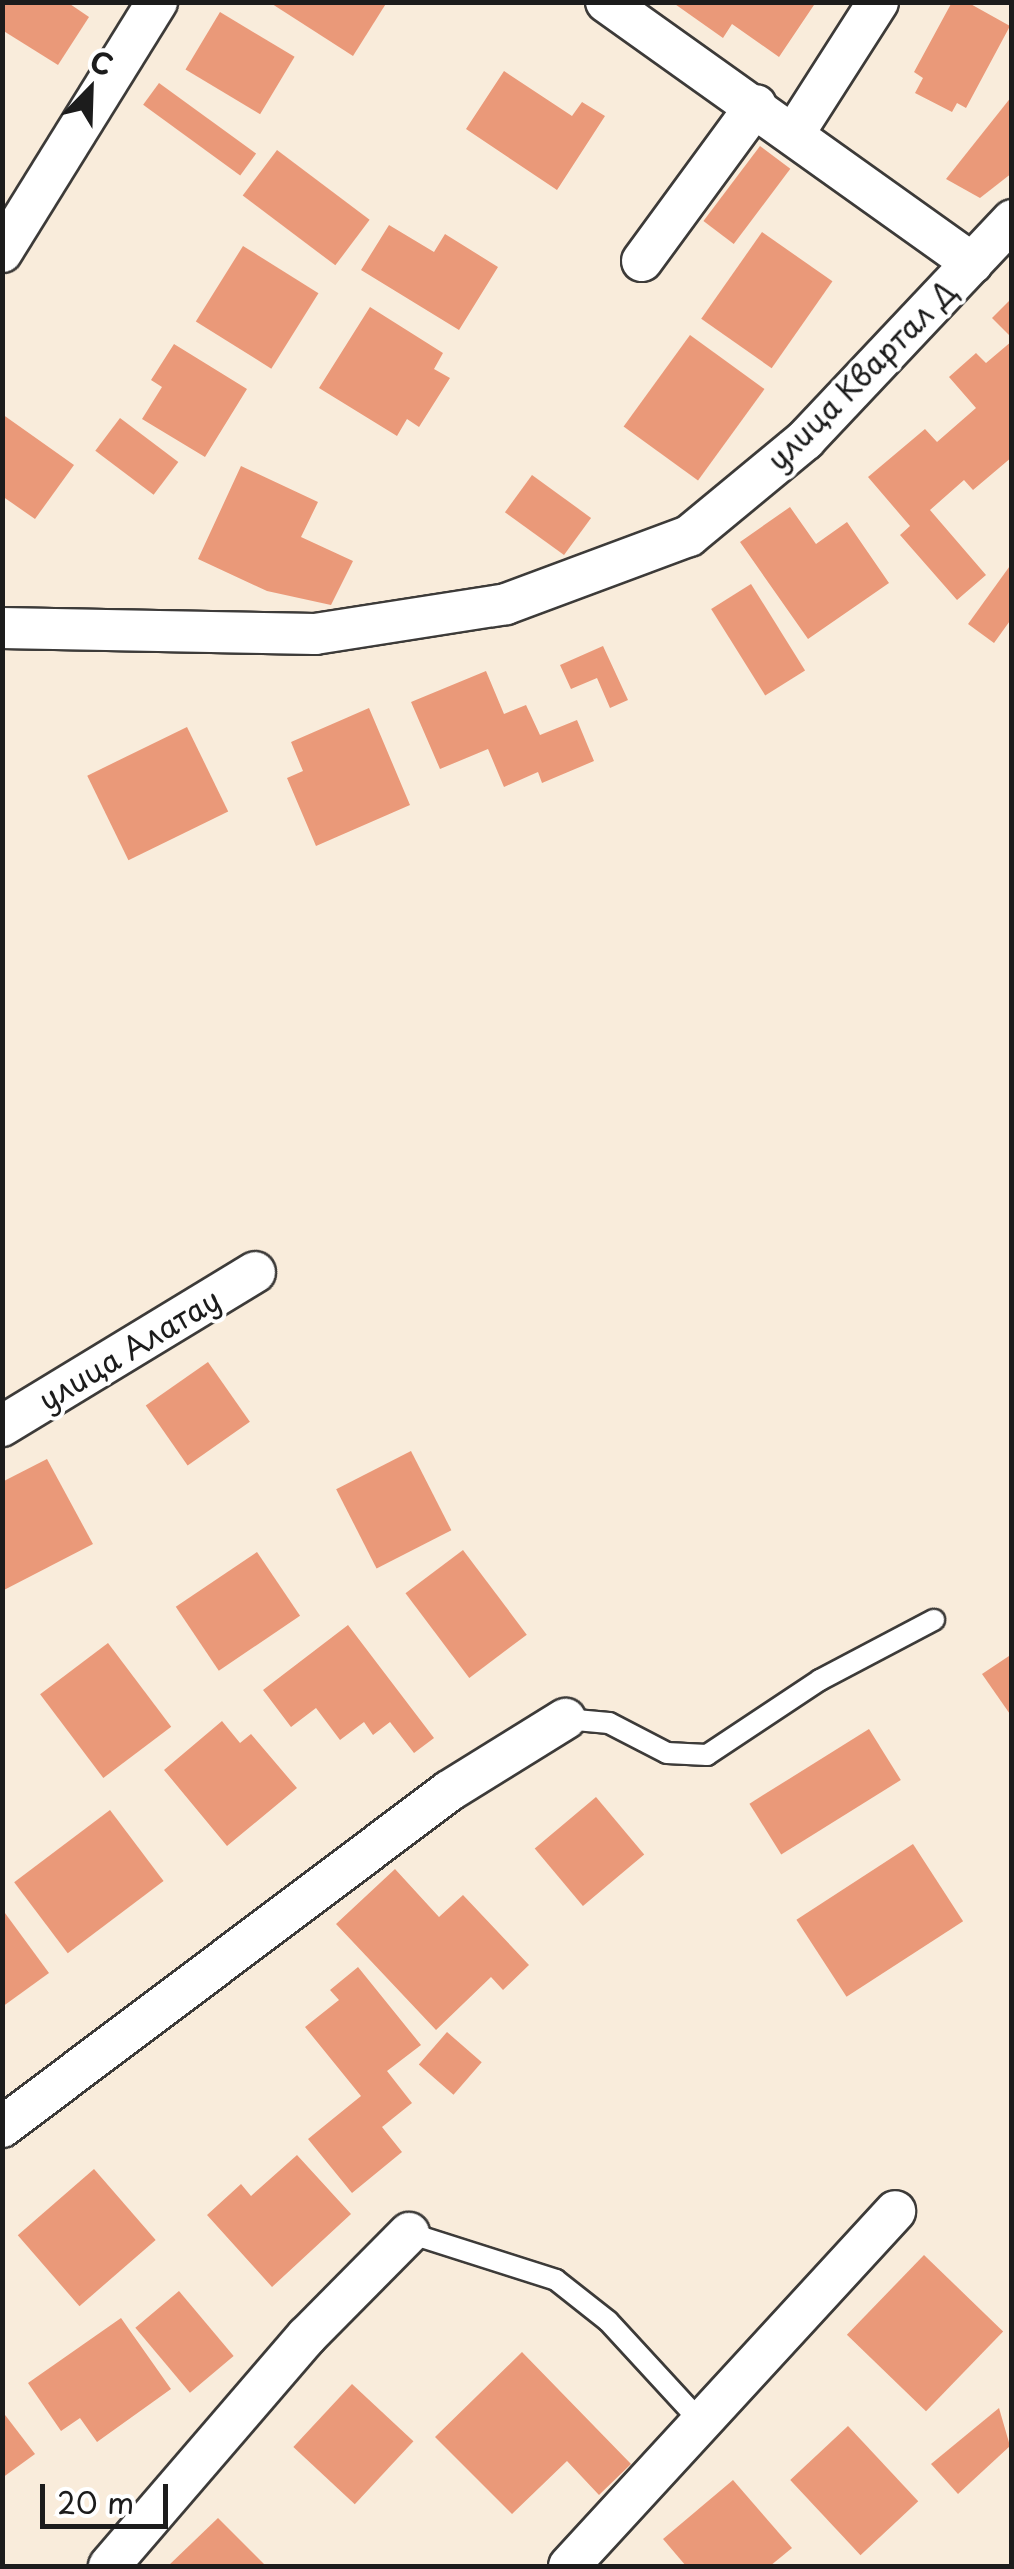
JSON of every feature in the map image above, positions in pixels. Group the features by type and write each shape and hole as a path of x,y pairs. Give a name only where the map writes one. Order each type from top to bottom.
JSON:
{"street":[{"path":"2,252 156,2"},
{"path":"606,2 794,132 972,263"},
{"path":"794,132 878,2"},
{"path":"642,261 756,105"},
{"name":"улица Квартал Д","path":"2,628 315,634 506,604 689,536 805,440 1012,220"},
{"name":"улица Алатау","path":"2,1426 255,1272"},
{"path":"2,2127 449,1791 565,1719"},
{"path":"569,2566 895,2211"},
{"path":"109,2566 307,2336 408,2233"}],"lane":[{"path":"565,1719 608,1723 667,1753 707,1755 820,1680 934,1620"},
{"path":"408,2233 556,2280 608,2321 702,2422"}],"building":[{"path":"2,2 67,2 89,17 58,65 2,30"},
{"path":"269,2 387,2 353,56"},
{"path":"672,2 816,2 779,57 732,24 723,38"},
{"path":"952,2 967,2 1010,26 966,108 957,103 952,112 915,93 923,78 914,72"},
{"path":"220,12 295,57 260,114 185,69"},
{"path":"504,71 572,116 582,102 605,116 557,190 466,129"},
{"path":"159,83 256,154 240,175 143,105"},
{"path":"1012,96 1012,173 980,198 946,179"},
{"path":"760,146 790,169 734,244 703,221"},
{"path":"277,150 370,220 335,265 243,196"},
{"path":"389,225 434,252 445,234 498,267 459,330 361,270"},
{"path":"762,232 832,281 772,368 701,319"},
{"path":"243,246 318,293 271,369 196,321"},
{"path":"1012,298 1012,338 992,318"},
{"path":"370,307 443,353 434,369 450,378 419,427 407,419 397,436 319,388"},
{"path":"690,335 764,389 698,480 624,426"},
{"path":"1012,341 1012,457 973,490 964,480 930,510 986,575 957,600 900,535 910,526 868,477 925,429 937,442 976,408 949,377 976,353 986,363"},
{"path":"174,344 247,389 205,457 142,419 162,387 151,380"},
{"path":"2,414 74,465 35,519 2,496"},
{"path":"120,418 178,462 154,495 95,451"},
{"path":"241,466 318,502 301,537 353,561 331,605 267,591 198,559"},
{"path":"532,475 591,518 564,555 505,512"},
{"path":"790,507 816,544 847,522 889,583 808,639 740,542"},
{"path":"1012,563 1012,618 994,643 968,624"},
{"path":"751,584 805,671 765,695 711,609"},
{"path":"603,646 628,700 610,708 597,678 571,689 560,665"},
{"path":"486,671 504,714 526,705 540,735 577,720 594,761 542,783 538,772 504,787 488,749 440,769 411,702"},
{"path":"369,708 410,805 316,846 287,778 303,771 291,742"},
{"path":"187,727 228,811 128,860 87,776"},
{"path":"208,1362 250,1422 188,1465 146,1406"},
{"path":"411,1451 451,1530 377,1568 336,1489"},
{"path":"47,1459 93,1544 2,1591 2,1482"},
{"path":"463,1550 527,1635 469,1678 405,1593"},
{"path":"257,1552 300,1616 219,1671 176,1607"},
{"path":"348,1625 434,1738 414,1753 390,1722 373,1735 364,1722 340,1740 316,1708 291,1727 263,1690"},
{"path":"108,1643 171,1727 103,1778 40,1694"},
{"path":"1012,1654 1012,1717 982,1674"},
{"path":"222,1721 240,1743 251,1734 297,1788 227,1846 164,1770"},
{"path":"869,1729 901,1780 781,1855 749,1804"},
{"path":"596,1797 644,1854 583,1906 535,1848"},
{"path":"110,1810 164,1881 68,1953 14,1882"},
{"path":"913,1844 963,1921 847,1997 796,1920"},
{"path":"395,1869 439,1917 463,1895 529,1965 503,1990 491,1977 436,2030 336,1924"},
{"path":"2,1909 49,1973 2,2007"},
{"path":"358,1967 421,2045 387,2071 412,2103 382,2127 402,2152 352,2193 308,2139 361,2096 305,2027 339,2000 330,1990"},
{"path":"447,2032 482,2062 454,2095 419,2064"},
{"path":"297,2155 351,2214 272,2287 207,2215 241,2184 251,2196"},
{"path":"94,2169 156,2240 79,2306 18,2235"},
{"path":"924,2255 1003,2331 926,2411 847,2335"},
{"path":"179,2291 234,2356 190,2393 135,2328"},
{"path":"121,2318 171,2389 97,2442 80,2418 61,2431 28,2383"},
{"path":"522,2352 631,2464 599,2495 567,2461 512,2514 435,2437"},
{"path":"352,2384 413,2441 355,2504 293,2447"},
{"path":"999,2408 1010,2446 958,2494 931,2464"},
{"path":"2,2411 35,2454 2,2478"},
{"path":"848,2426 918,2501 860,2555 790,2480"},
{"path":"733,2480 792,2548 770,2566 686,2566 663,2539"},
{"path":"218,2518 266,2566 168,2566"}]}
